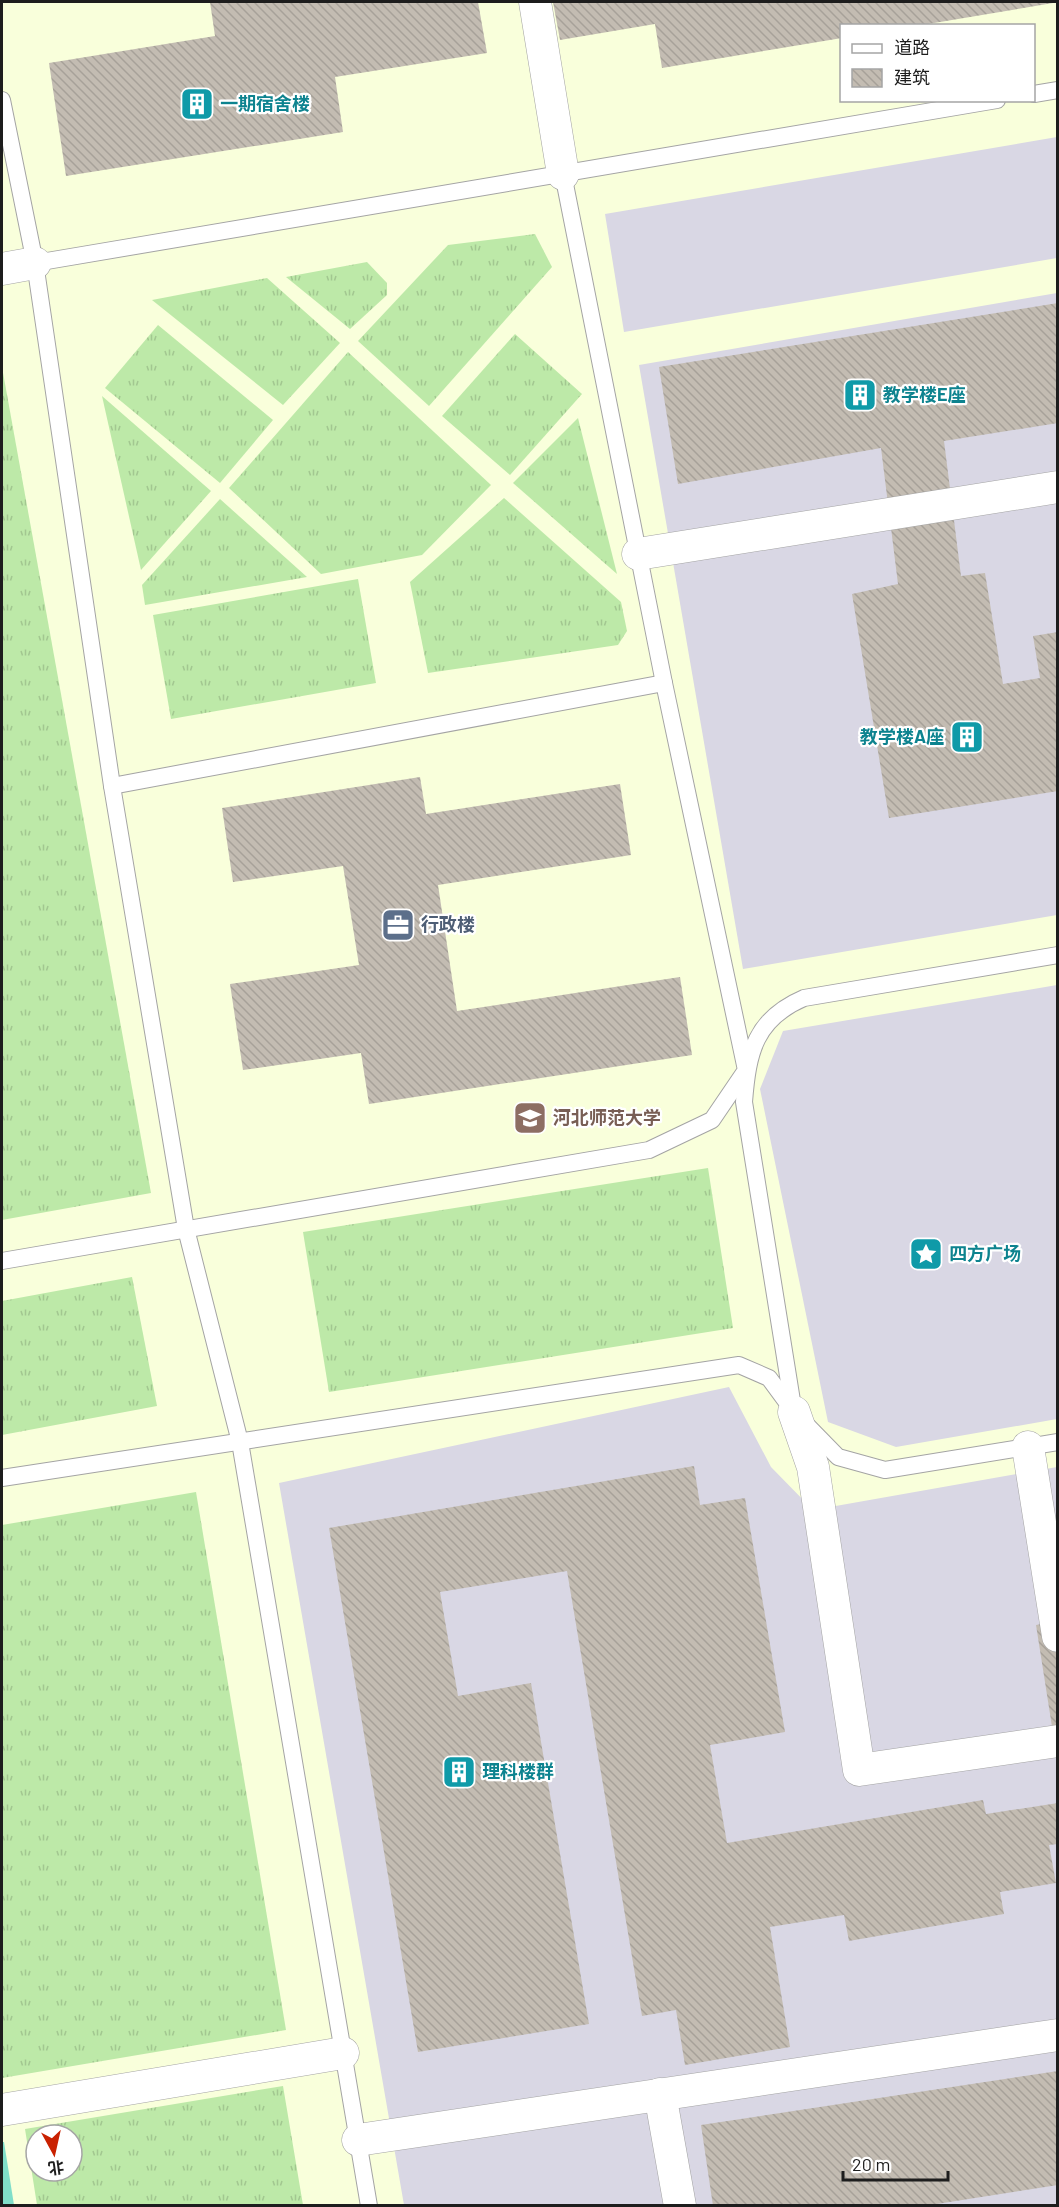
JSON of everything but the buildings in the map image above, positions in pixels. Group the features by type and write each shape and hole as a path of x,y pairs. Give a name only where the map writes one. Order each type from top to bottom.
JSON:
{"street":[{"path":"535,2 563,174"},
{"path":"2,269 35,263"},
{"path":"638,554 1058,487"},
{"path":"794,1412 813,1467 859,1770 1058,1741"},
{"path":"1043,1444 1058,1636"},
{"path":"358,2140 1058,2035"},
{"path":"2,2110 343,2053"},
{"path":"660,2094 680,2205"}],"lane":[{"path":"1035,94 1058,90"},
{"path":"2,100 35,263 112,786 186,1229 240,1442 369,2205"},
{"path":"35,263 985,102"},
{"path":"2,1261 649,1150 712,1120 746,1070 663,682 563,174"},
{"path":"112,786 663,682"},
{"path":"794,1412 744,1102 746,1070 754,1045 767,1024 782,1007 804,998 1058,955"},
{"path":"2,1478 738,1365 769,1378 794,1412 838,1457 885,1470 1043,1444"}],"shaded area":[{"name":"河北师范大学","path":"2,2 1057,2 1057,2205 2,2205"},
{"path":"1057,137 1057,258 624,332 605,214"},
{"path":"1057,293 1057,915 743,969 639,365"},
{"name":"四方广场","path":"1057,985 1057,1419 896,1447 828,1422 760,1089 783,1031"},
{"path":"729,1387 771,1467 813,1510 1057,1467 1057,2205 404,2205 279,1483"},
{"path":"2,2142 4,2142 14,2205 2,2205"}],"green space":[{"path":"535,234 552,267 429,406 358,341 448,245"},
{"path":"367,262 387,283 387,295 350,329 286,277"},
{"path":"267,278 340,343 283,405 152,300"},
{"path":"158,325 273,420 220,483 105,388"},
{"path":"515,334 582,394 510,475 442,416"},
{"path":"348,352 491,485 422,555 321,574 229,488"},
{"path":"2,367 151,1193 2,1220"},
{"path":"102,396 211,491 141,570"},
{"path":"578,418 617,574 513,483"},
{"path":"504,498 621,602 627,631 618,645 428,673 410,582"},
{"path":"220,499 307,577 145,605 142,585"},
{"path":"358,579 376,683 171,719 153,615"},
{"path":"708,1168 733,1328 329,1392 303,1232"},
{"path":"132,1277 157,1406 2,1435 2,1301"},
{"path":"196,1492 286,2030 2,2078 2,1525"},
{"path":"283,2086 303,2205 37,2205 34,2183 84,2183 84,2123 61,2123"}],"place":[{"name":"一期宿舍楼","path":"197,104"},
{"name":"教学楼E座","path":"860,395"},
{"name":"教学楼A座","path":"967,737"},
{"name":"行政楼","path":"398,925"},
{"name":"河北师范大学","path":"530,1118"},
{"name":"四方广场","path":"926,1254"},
{"name":"理科楼群","path":"459,1772"}]}
